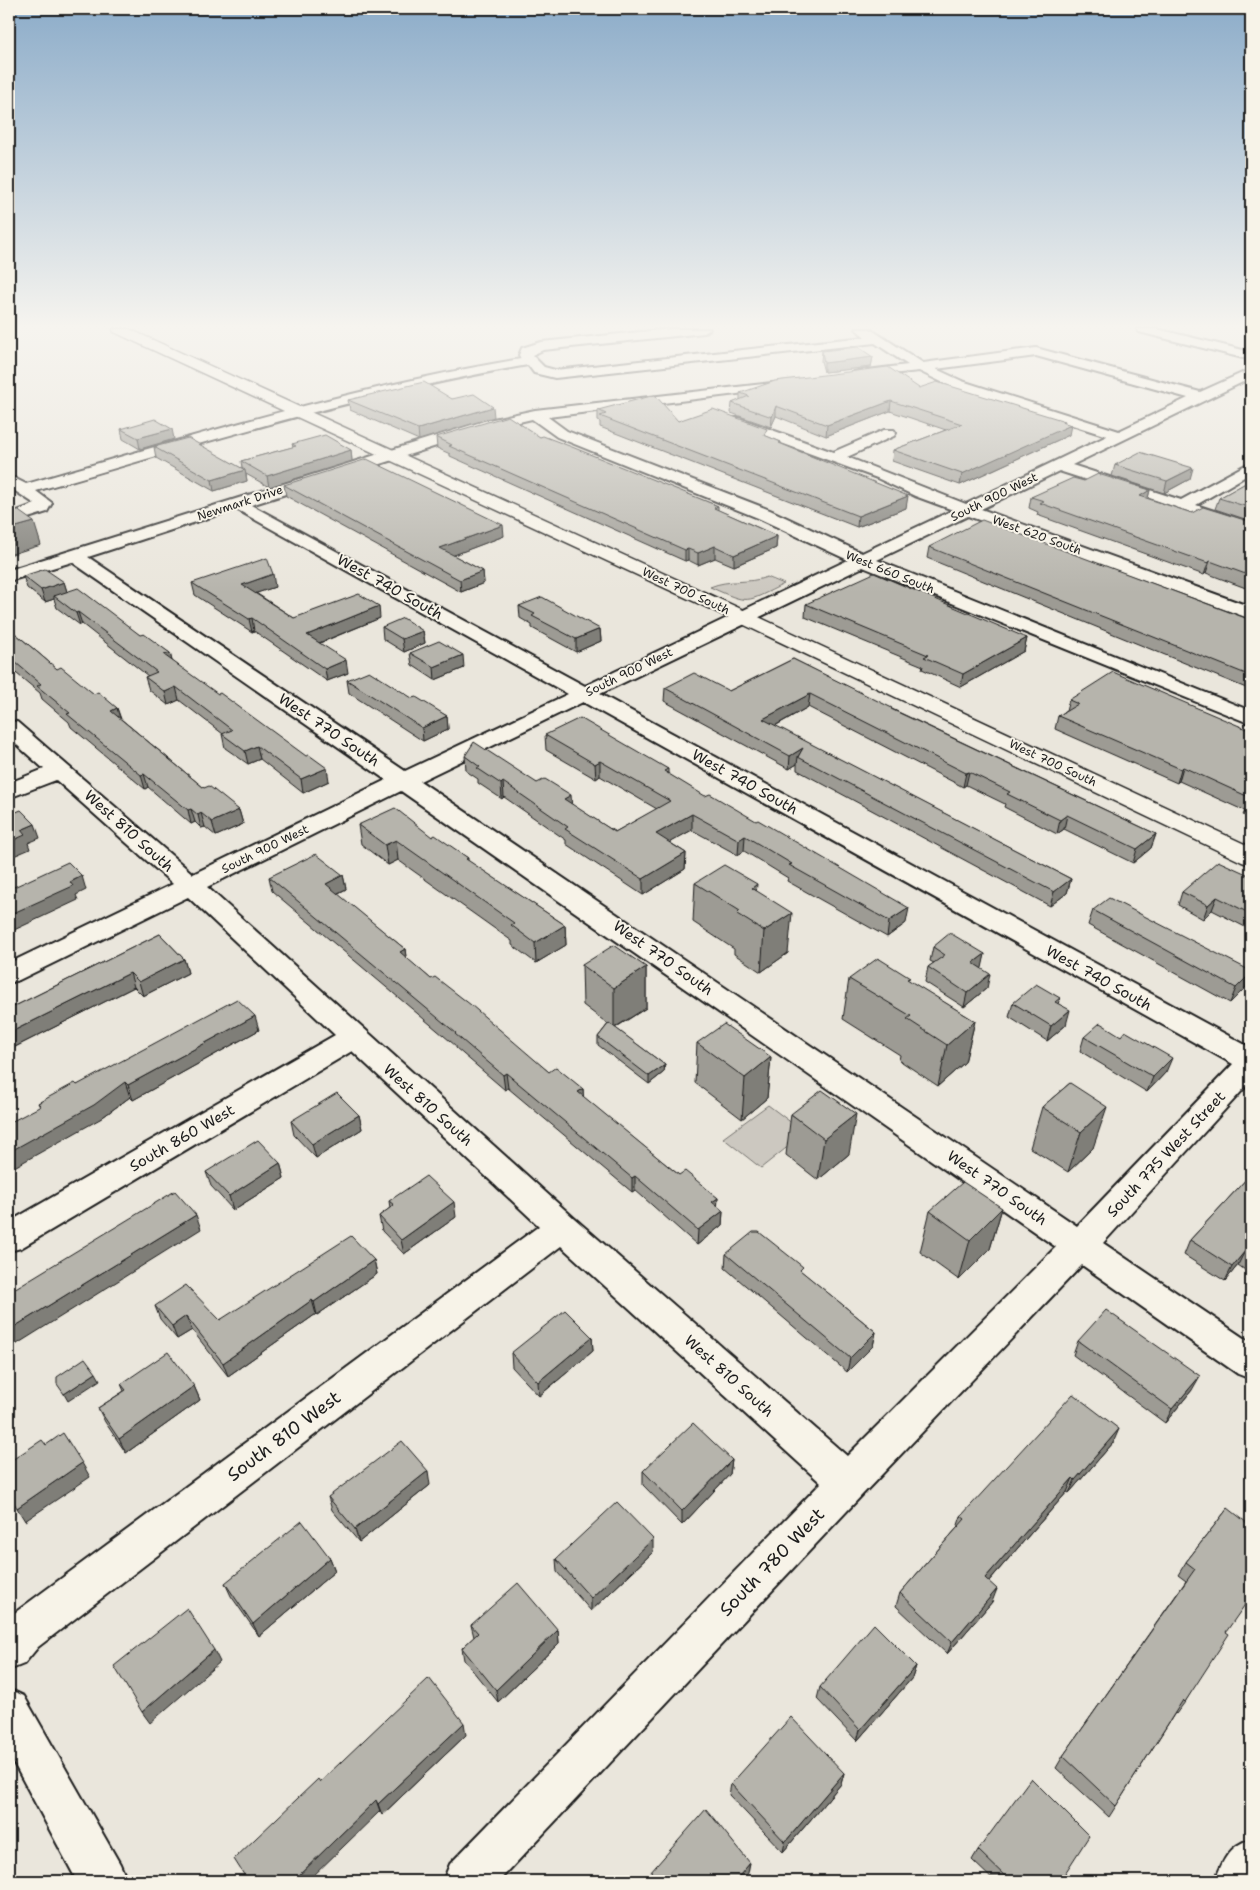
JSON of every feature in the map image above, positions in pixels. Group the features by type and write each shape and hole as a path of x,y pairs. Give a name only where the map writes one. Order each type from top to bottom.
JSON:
{"street":[{"path":"25,489 279,417"},
{"name":"West 700 South","path":"308,417 743,618 1251,857"},
{"name":"Newmark Drive","path":"9,576 489,424 520,417"},
{"name":"West 660 South","path":"539,417 562,434 764,514 862,560 1251,718"},
{"name":"West 620 South","path":"723,417 833,457 967,510 1251,613"},
{"path":"1062,417 1121,436"},
{"name":"South 900 West","path":"9,974 404,781 1160,417"},
{"path":"833,457 889,433"},
{"path":"1059,466 1251,528"},
{"path":"1182,506 1251,467"},
{"path":"9,481 25,489 44,503 41,509 9,518"},
{"name":"West 740 South","path":"238,504 1251,1062"},
{"name":"West 770 South","path":"74,555 1251,1363"},
{"name":"West 810 South","path":"9,727 191,886 562,1227 848,1482"},
{"path":"9,791 60,770"},
{"name":"South 860 West","path":"9,1238 354,1037"},
{"name":"South 775 West Street","path":"1080,1245 1251,1062"},
{"name":"South 810 West","path":"9,1649 23,1632 562,1227"},
{"name":"South 780 West","path":"467,1881 848,1482 1080,1245"},
{"path":"9,1711 103,1881"},
{"path":"1239,1881 1251,1862"}],"shaded area":[{"path":"767,577 784,584 754,598 741,599 733,597 710,587 724,583"},
{"path":"768,1105 805,1133 761,1168 723,1138"}],"building":[{"path":"390,417 458,417 418,429"},
{"path":"504,417 510,417 540,437 543,436 572,447 718,506 714,508 777,536 734,555 715,546 698,553 688,549 685,550 449,446 452,445 436,437"},
{"path":"603,417 675,417 678,421 689,417 735,417 767,429 764,435 781,442 779,443 908,496 858,516"},
{"path":"806,417 848,417 827,425"},
{"path":"941,417 1053,417 1071,425 962,474 893,450 962,424"},
{"path":"155,419 172,429 138,438 121,429"},
{"path":"325,435 351,450 267,476 241,461 296,446 292,444"},
{"path":"188,438 245,470 212,480 154,447"},
{"path":"1140,452 1193,468 1167,481 1115,465"},
{"path":"367,459 503,525 440,548 483,571 460,580 284,485"},
{"path":"1098,474 1150,490 1140,496 1192,513 1203,507 1251,522 1251,576 1210,561 1208,563 1040,503 1044,501 1031,497 1073,478 1084,481"},
{"path":"1251,480 1251,508 1219,498"},
{"path":"9,504 34,522 9,529"},
{"path":"982,520 1251,620 1251,676 929,547"},
{"path":"267,558 273,574 242,585 294,618 359,594 379,606 307,635 346,660 325,669 252,618 249,619 192,583"},
{"path":"45,569 64,582 41,590 23,576"},
{"path":"874,573 1027,638 963,674 924,657 928,655 806,604"},
{"path":"78,588 140,635 144,634 170,653 164,655 306,756 309,755 327,768 301,779 257,746 245,751 222,734 232,730 176,687 165,692 145,677 157,672 54,596"},
{"path":"542,597 600,629 576,639 532,616 535,614 519,606"},
{"path":"403,618 423,631 402,639 382,627"},
{"path":"9,628 57,669 61,667 94,694 98,692 117,708 111,711 204,788 209,786 239,810 212,822 201,813 198,815 191,809 188,810 144,774 141,775 67,714 70,713 37,686 41,684 9,657"},
{"path":"439,641 463,655 434,667 410,653"},
{"path":"793,659 891,709 1156,834 1137,849 1067,815 1060,820 1007,794 1010,792 969,772 966,773 810,694 763,719 1071,879 1054,892 798,757 803,748 790,756 665,688 694,673 729,691"},
{"path":"369,671 412,698 416,697 447,716 422,728 347,680"},
{"path":"1113,672 1251,731 1251,798 1183,767 1181,769 1058,716 1078,704 1069,700"},
{"path":"580,718 668,769 664,771 705,796 710,794 756,821 758,820 909,908 889,921 789,865 792,864 745,836 739,840 692,814 656,834 686,853 643,879 565,829 568,827 503,782 501,784 477,768 480,767 465,756 474,742 537,783 545,779 571,795 564,799 615,832 670,801 600,761 595,764 545,735"},
{"path":"395,808 432,837 435,835 468,858 466,859 565,925 535,943 511,925 514,923 396,840 385,845 358,825"},
{"path":"21,810 35,824 21,830 25,835 9,842 9,815"},
{"path":"316,854 343,875 326,884 405,949 400,952 431,979 435,977 471,1005 549,1072 556,1067 583,1089 578,1092 679,1175 685,1171 718,1198 712,1202 723,1211 698,1230 635,1176 632,1178 506,1073 503,1075 456,1033 269,877"},
{"path":"1218,861 1251,876 1251,914 1217,897 1208,905 1182,892"},
{"path":"68,862 82,876 70,882 73,886 9,915 9,881 14,887"},
{"path":"724,865 757,884 752,888 792,913 764,931 737,914 740,911 695,883"},
{"path":"1109,898 1251,971 1251,973 1236,988 1093,910"},
{"path":"950,933 985,954 973,963 990,974 967,993 928,967 945,955 933,947"},
{"path":"160,934 184,959 139,982 130,973 9,1033 9,1009"},
{"path":"614,945 646,967 614,988 582,965"},
{"path":"878,958 910,978 907,979 975,1021 947,1045 907,1019 911,1016 849,979"},
{"path":"1036,984 1060,998 1055,1002 1070,1010 1051,1026 1013,1003"},
{"path":"237,999 255,1016 128,1085 125,1082 94,1105 9,1152 9,1123 41,1106 38,1103 75,1083 77,1085"},
{"path":"609,1023 665,1065 649,1076 598,1037"},
{"path":"1100,1023 1121,1036 1125,1031 1172,1058 1153,1077 1084,1037"},
{"path":"724,1024 771,1057 745,1078 697,1043"},
{"path":"1070,1083 1107,1107 1081,1132 1042,1107"},
{"path":"822,1090 856,1114 824,1139 791,1114"},
{"path":"337,1093 359,1115 312,1144 291,1121"},
{"path":"258,1140 280,1163 229,1196 206,1172"},
{"path":"1251,1174 1251,1255 1245,1251 1232,1267 1190,1240"},
{"path":"426,1176 454,1202 401,1240 379,1216 394,1205 389,1201"},
{"path":"963,1182 1002,1208 970,1240 930,1211"},
{"path":"175,1191 196,1215 9,1330 9,1292"},
{"path":"753,1232 759,1232 803,1267 800,1270 876,1332 850,1358 726,1254"},
{"path":"351,1236 374,1260 314,1302 312,1300 223,1363 186,1316 172,1326 155,1306 186,1285 220,1320"},
{"path":"565,1310 592,1337 538,1382 511,1353"},
{"path":"1106,1310 1200,1376 1172,1409 1078,1341"},
{"path":"168,1352 194,1386 119,1439 98,1408 126,1390 121,1384"},
{"path":"85,1358 96,1373 64,1394 57,1384 57,1377"},
{"path":"1073,1394 1119,1429 985,1578 997,1589 952,1642 900,1593 965,1519 961,1516"},
{"path":"693,1423 732,1460 682,1511 643,1471"},
{"path":"63,1433 82,1463 17,1508 9,1494 9,1462 42,1440 46,1445"},
{"path":"402,1441 428,1471 355,1529 328,1497"},
{"path":"617,1502 653,1539 591,1598 556,1559"},
{"path":"1228,1508 1251,1526 1251,1596 1226,1632 1229,1634 1185,1702 1183,1700 1116,1806 1063,1756 1195,1569 1186,1562"},
{"path":"302,1521 330,1558 253,1624 225,1583"},
{"path":"518,1583 558,1630 496,1690 462,1648 478,1633 471,1625"},
{"path":"187,1608 214,1650 142,1712 114,1666"},
{"path":"874,1624 916,1666 860,1730 820,1687"},
{"path":"429,1678 464,1723 378,1804 376,1800 293,1881 248,1881 234,1859 318,1779 320,1782"},
{"path":"791,1717 844,1773 785,1842 731,1784"},
{"path":"1031,1778 1089,1836 1060,1881 1010,1881 978,1850"},
{"path":"706,1809 750,1863 735,1881 643,1881"}]}
